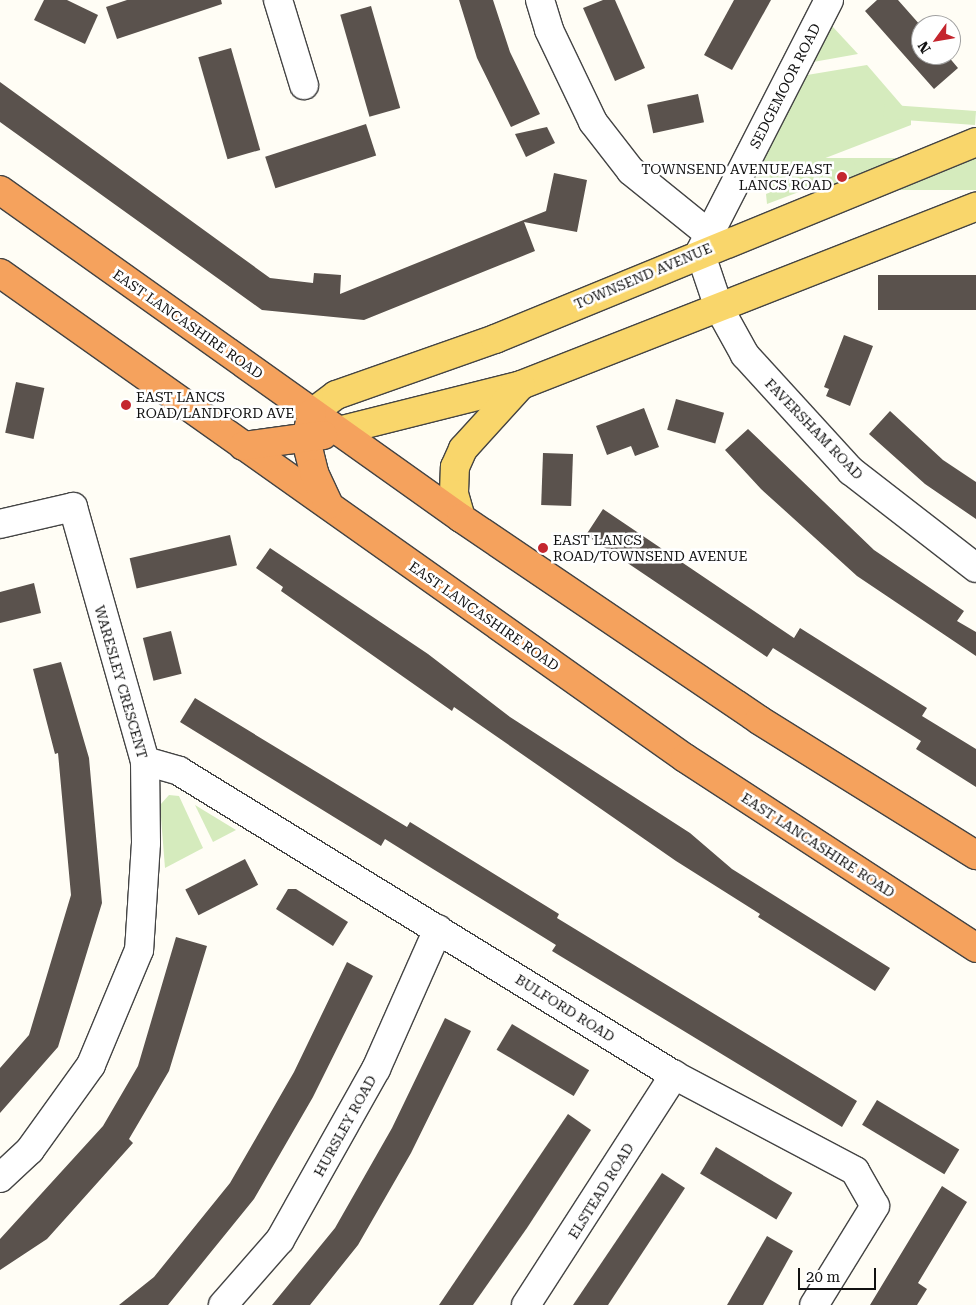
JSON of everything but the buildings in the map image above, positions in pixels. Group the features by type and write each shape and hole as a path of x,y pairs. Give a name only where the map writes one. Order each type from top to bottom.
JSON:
{"highway":[{"name":"EAST LANCASHIRE ROAD","path":"0,190 461,518 759,720 976,855"},
{"name":"EAST LANCASHIRE ROAD","path":"0,273 685,758 976,948"},
{"path":"312,413 306,440 314,473 329,505"},
{"path":"243,446 306,440 338,431"}],"main road":[{"name":"TOWNSEND AVENUE","path":"312,413 336,395 494,339 704,243 976,142"},
{"path":"338,431 521,385 976,207"},
{"path":"461,518 454,493 455,467 463,449 521,385"}],"street":[{"path":"278,0 304,85"},
{"path":"540,0 549,30 593,122 631,171 704,243"},
{"name":"SEDGEMOOR ROAD","path":"704,243 829,0"},
{"name":"FAVERSHAM ROAD","path":"704,243 719,308 745,356 851,471 976,568"},
{"name":"WARESLEY CRESCENT","path":"0,524 73,507 144,761 146,843 139,950 91,1065 30,1150 0,1178"},
{"name":"BULFORD ROAD","path":"144,761 179,771 674,1075 855,1172 874,1206 814,1305"},
{"name":"HURSLEY ROAD","path":"223,1305 280,1240 376,1069 438,929"},
{"name":"ELSTEAD ROAD","path":"526,1305 674,1075"}],"green space":[{"path":"832,26 858,54 813,62 813,61"},
{"path":"867,65 911,116 911,125 761,183 757,171 807,75"},
{"path":"884,105 976,111 975,125 883,119"},
{"path":"747,158 976,158 976,190 747,190"},
{"path":"853,159 857,170 767,204 766,194"},
{"path":"169,795 179,796 203,848 165,868 160,805"},
{"path":"195,805 236,830 213,842"}],"place":[{"name":"TOWNSEND AVENUE/EAST LANCS ROAD","path":"842,177"},
{"name":"EAST LANCS ROAD/LANDFORD AVE","path":"126,405"},
{"name":"EAST LANCS ROAD/TOWNSEND AVENUE","path":"543,548"}]}
